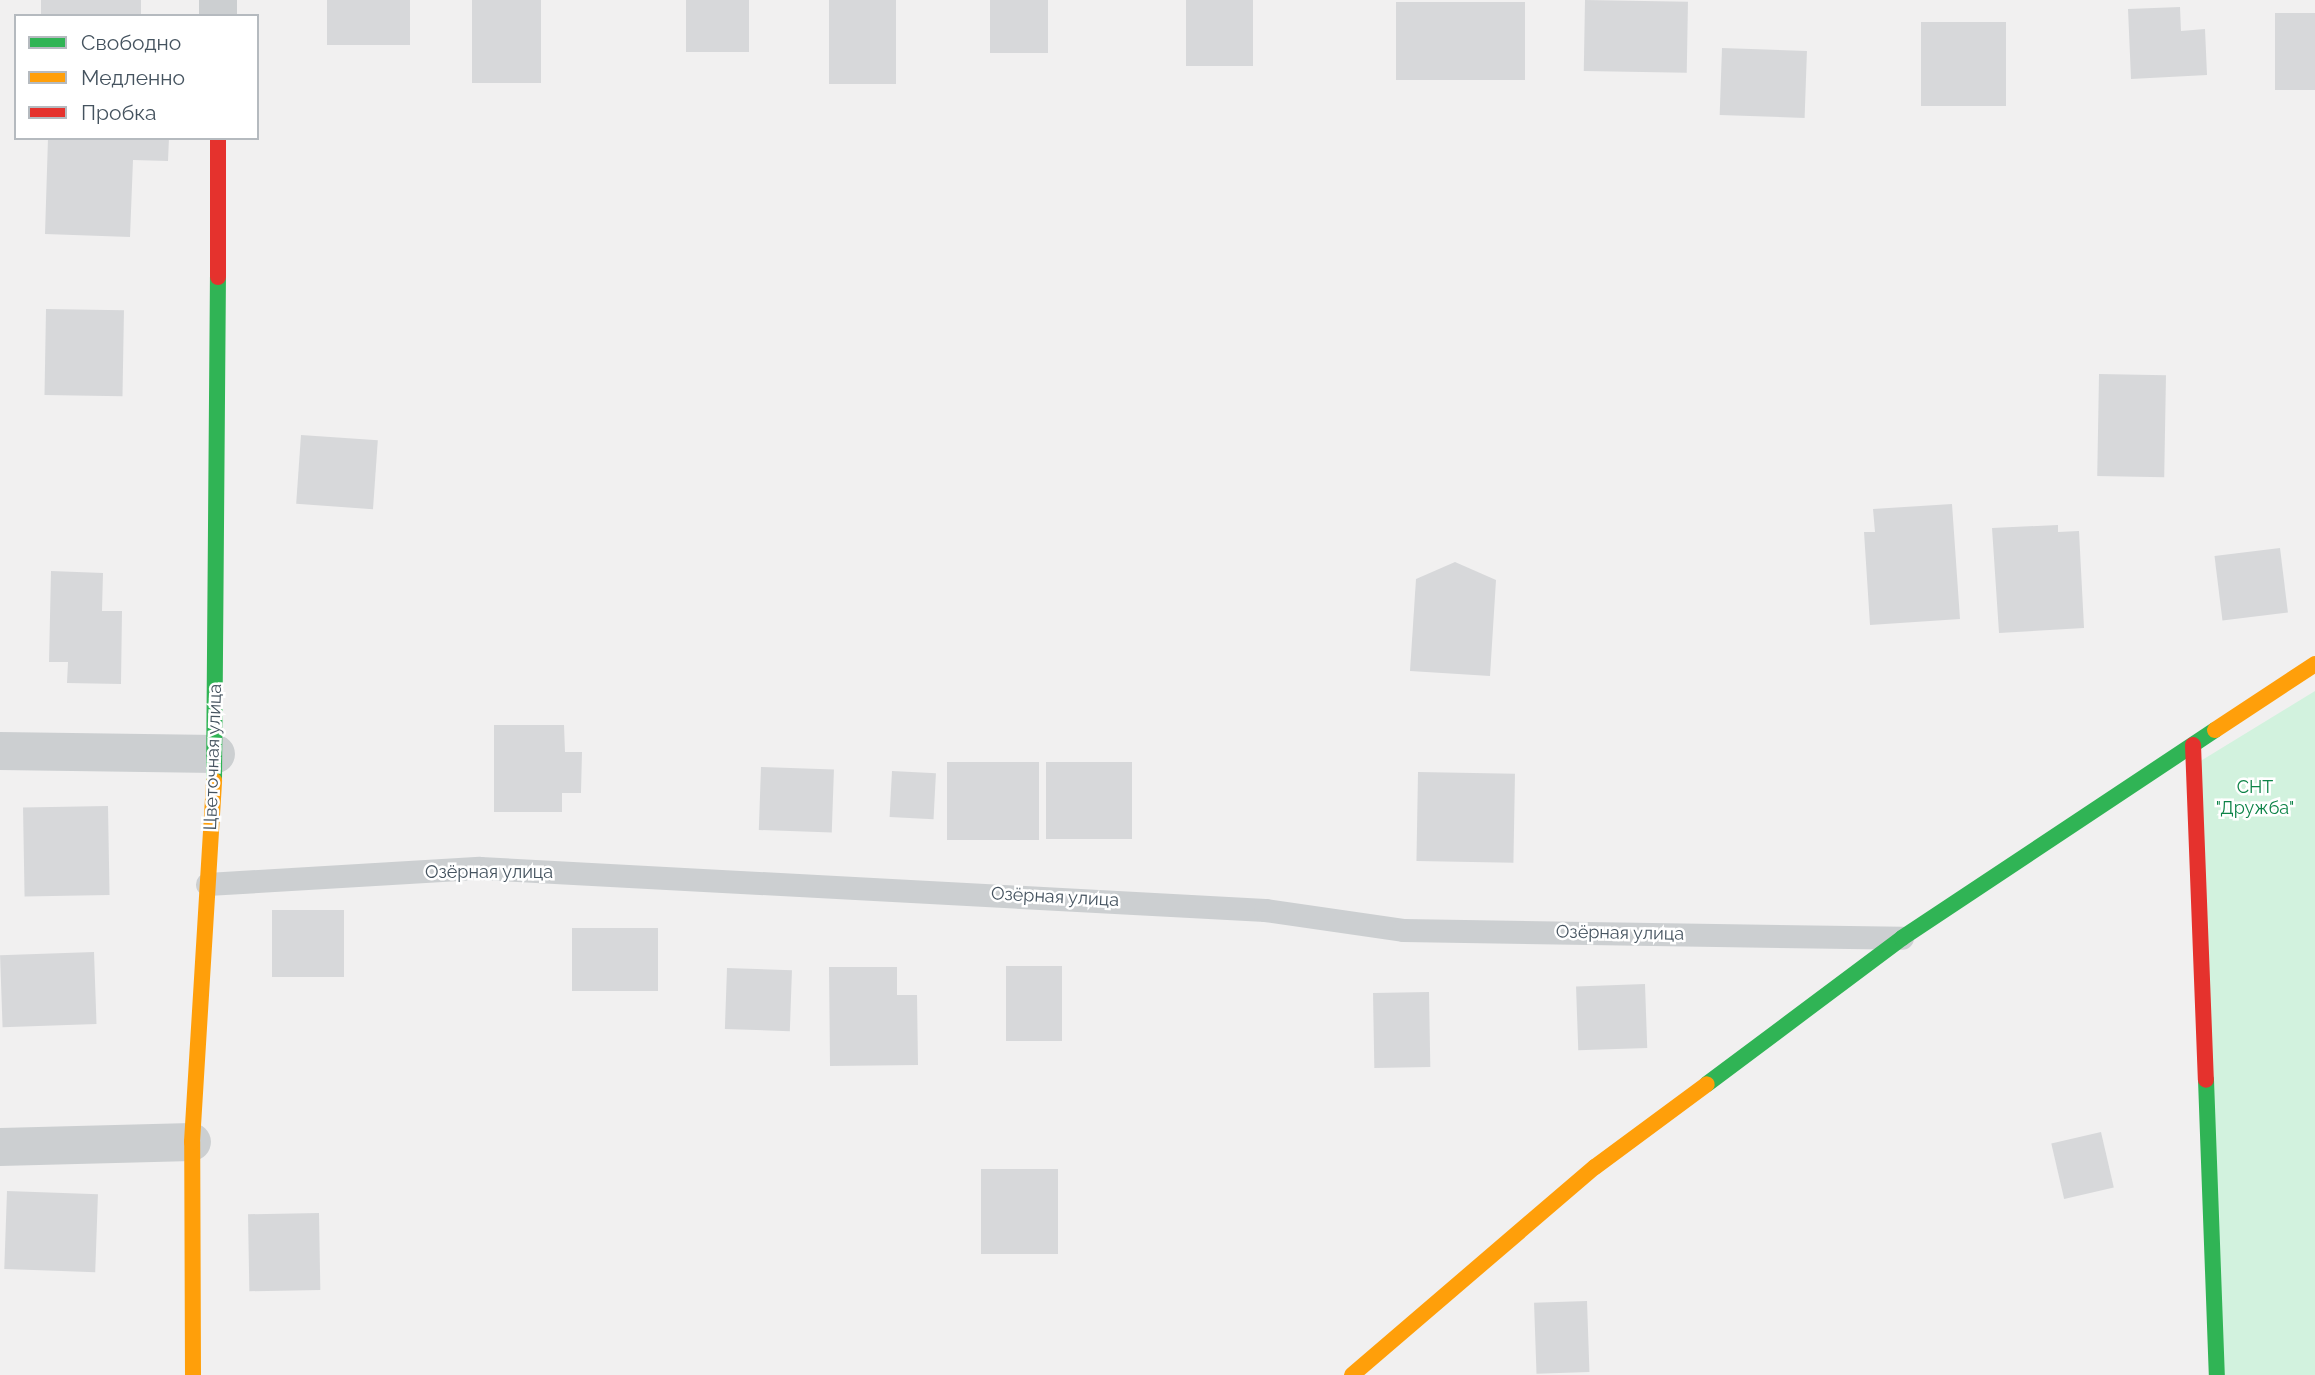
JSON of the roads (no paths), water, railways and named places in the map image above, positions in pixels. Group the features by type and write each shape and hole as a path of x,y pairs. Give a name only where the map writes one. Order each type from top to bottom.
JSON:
{"street":[{"name":"Цветочная улица","path":"193,1375 192,1142 216,754 218,140"},
{"path":"1352,1375 1594,1167 1902,938 2315,664"},
{"path":"2193,745 2217,1375"},
{"path":"0,751 216,754"},
{"path":"0,1147 192,1142"}],"lane":[{"name":"Озёрная улица","path":"207,884 480,868 1265,910 1404,930 1902,938"}],"park label":[{"name":"СНТ \"Дружба\"","path":"2255,798"}]}
